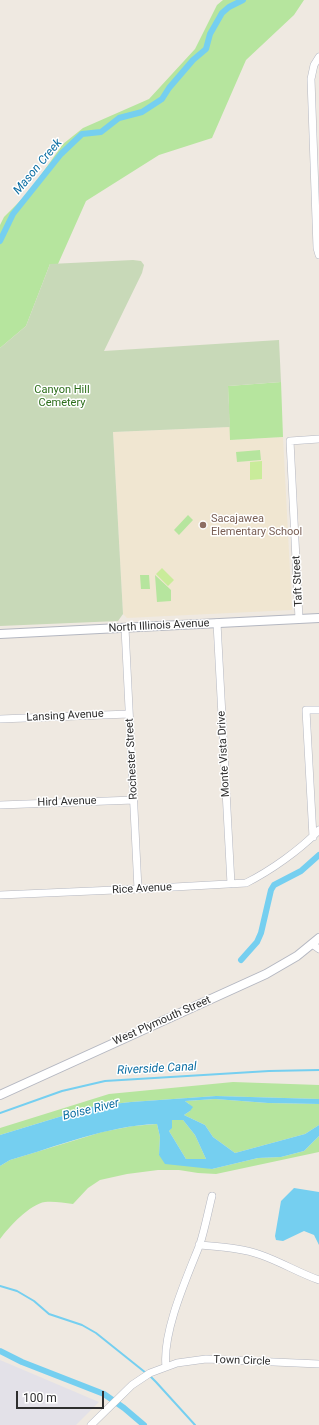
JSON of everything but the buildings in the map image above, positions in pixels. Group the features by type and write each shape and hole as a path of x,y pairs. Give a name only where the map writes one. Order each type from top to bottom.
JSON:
{"street":[{"path":"319,57 314,64 311,79 316,126 317,248 319,255"},
{"name":"Taft Street","path":"300,619 290,440 319,439"},
{"name":"North Illinois Avenue","path":"0,634 319,618"},
{"name":"Monte Vista Drive","path":"216,623 231,884"},
{"name":"Rochester Street","path":"125,628 138,889"},
{"path":"313,837 306,710 319,710"},
{"name":"Lansing Avenue","path":"0,719 129,714"},
{"name":"Hird Avenue","path":"0,805 134,800"},
{"name":"Rice Avenue","path":"0,895 246,883 260,876 278,863 313,837 319,830"},
{"name":"West Plymouth Street","path":"0,1095 266,974 316,946 319,938"},
{"path":"166,1366 166,1344 174,1314 199,1245 212,1196"},
{"path":"199,1245 256,1253 299,1273 319,1280"},
{"name":"Town Circle","path":"90,1425 132,1385 147,1375 166,1366 206,1359 319,1364"}],"shaded area":[{"name":"Sacajawea Elementary School","path":"230,427 231,440 283,437 292,610 127,618 123,614 113,432"},
{"path":"0,1360 99,1402 76,1425 0,1425"}],"green space":[{"path":"223,0 304,0 294,15 246,60 212,138 159,155 86,201 58,264 50,264 26,326 0,348 0,225 4,217 28,193 63,144 83,128 149,99 195,49 217,5"},
{"name":"Canyon Hill Cemetery","path":"133,260 141,261 144,265 142,273 104,351 279,340 281,382 228,386 230,427 113,432 123,614 118,621 0,626 0,348 26,326 50,264"},
{"path":"281,382 283,437 230,440 228,386"},
{"path":"260,450 261,460 237,462 236,452"},
{"path":"262,461 262,479 250,480 250,462"},
{"path":"188,515 193,520 179,535 174,530"},
{"path":"162,568 174,580 168,586 156,574"},
{"path":"140,575 149,575 150,589 141,589"},
{"path":"155,575 171,590 171,601 157,602"},
{"path":"233,1082 319,1085 319,1099 216,1096 95,1106 0,1135 0,1128 109,1094"},
{"path":"215,1099 268,1103 319,1104 319,1125 305,1134 235,1153 213,1137 205,1125 184,1115 190,1111 189,1104 185,1101"},
{"path":"172,1120 183,1120 195,1135 206,1159 186,1159 169,1131 172,1127"},
{"path":"157,1124 160,1137 159,1155 212,1169 258,1158 281,1157 304,1151 319,1136 319,1152 216,1174 179,1170 158,1170 127,1174 100,1180 88,1188 73,1204 45,1202 33,1207 14,1223 0,1239 0,1166 10,1160 102,1132 133,1126"}],"water":[{"name":"Boise River","path":"216,1096 319,1099 319,1104 268,1103 215,1099 185,1101 193,1107 184,1115 205,1125 213,1137 235,1153 305,1134 319,1125 319,1136 304,1151 281,1157 258,1158 212,1169 165,1164 159,1155 160,1137 157,1124 119,1128 10,1160 0,1166 0,1135 95,1106","holes":["172,1120 183,1120 195,1135 206,1159 186,1159 169,1131 172,1128"]},
{"path":"294,1188 319,1192 319,1245 314,1235 304,1231 283,1241 276,1240 275,1236 281,1201"}],"waterway":[{"name":"Mason Creek","path":"0,241 13,214 61,154 82,134 101,132 119,118 142,112 162,99 169,88 193,60 206,49 210,34 222,13 229,7 243,0"},
{"path":"241,960 257,942 261,933 271,890 274,885 301,871 319,855"},
{"name":"Riverside Canal","path":"0,1113 62,1091 105,1081 269,1071 319,1070"},
{"path":"0,1286 17,1291 34,1301 49,1314 82,1325 96,1333 146,1373"},
{"path":"0,1351 22,1362 104,1394 144,1425"},
{"path":"150,1376 195,1425"}],"place":[{"name":"Sacajawea Elementary School","path":"203,525"}]}
